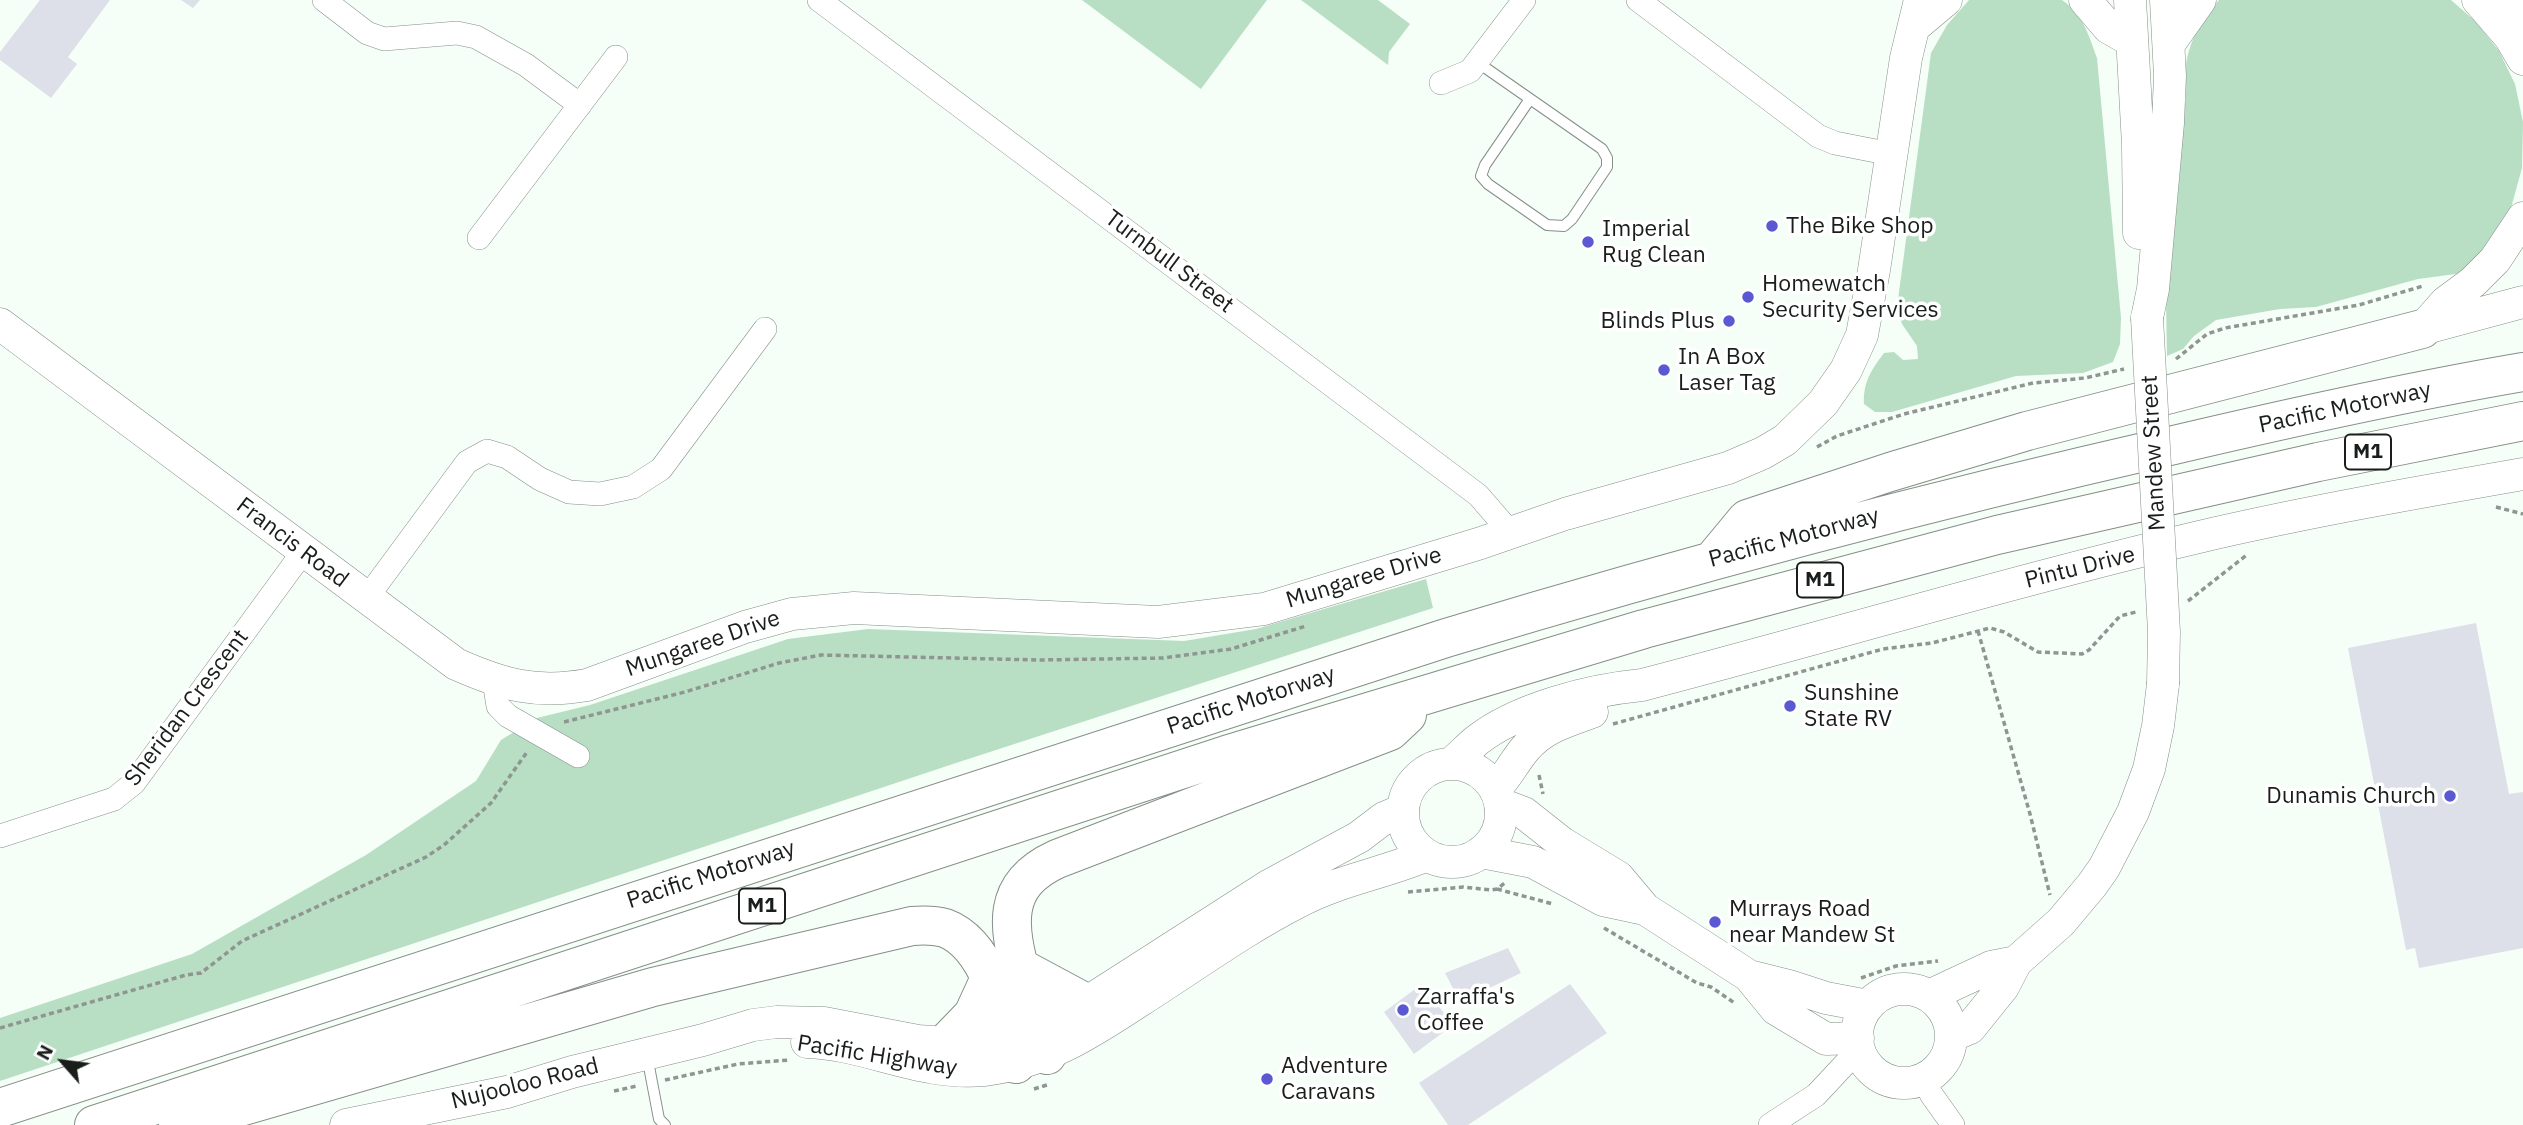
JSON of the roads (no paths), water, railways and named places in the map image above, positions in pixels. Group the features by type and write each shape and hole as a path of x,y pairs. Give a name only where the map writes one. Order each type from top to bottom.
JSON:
{"highway":[{"path":"1713,560 1747,519 1890,472 2027,431 2422,329"},
{"name":"Pacific Motorway","path":"0,1108 1446,638 1713,560 2050,473 2263,425 2523,372"},
{"name":"Pacific Motorway","path":"94,1125 1213,760 1720,607 1997,535 2305,465 2523,421"},
{"path":"946,1043 973,1015 1005,972 1012,936 1011,916 1020,889 1038,869 1057,859 1390,731 1432,692"},
{"path":"178,1125 642,991 912,926 939,926 966,940 979,956 1005,972 1086,1003"},
{"path":"1005,972 1028,1045"}],"street":[{"path":"324,0 368,33 384,39 457,33 476,37 526,65 580,105"},
{"name":"Turnbull Street","path":"819,0 1478,495 1511,533"},
{"path":"1441,83 1470,71 1524,0"},
{"path":"1638,0 1818,136 1835,143 1891,154"},
{"name":"Mungaree Drive","path":"494,681 560,689 587,685 745,627 792,614 853,608 1158,622 1264,608 1575,511 1740,463 1774,447 1804,423 1839,381 1862,335 1906,58 1917,13 1946,0"},
{"path":"2085,0 2109,28 2132,41"},
{"name":"Mandew Street","path":"1951,1036 1970,1028 2003,987 2016,962 2078,903 2092,885 2124,832 2149,769 2158,726 2163,684 2164,632 2147,318 2140,291 2138,145 2130,0"},
{"name":"Mandew Street","path":"2147,318 2153,289 2168,122 2169,44 2166,0"},
{"path":"2169,44 2200,0"},
{"path":"2478,0 2502,26 2523,59"},
{"path":"2514,0 2523,12"},
{"path":"479,238 616,57"},
{"path":"2422,329 2446,302 2473,282 2495,260 2523,218"},
{"path":"2422,329 2523,302"},
{"name":"Francis Road","path":"0,324 366,599 456,664 494,681"},
{"path":"366,599 467,462 487,451 506,457 540,479 569,492 600,494 634,487 661,469 765,329"},
{"name":"Pintu Drive","path":"1451,763 1478,740 1543,707 1609,688 1642,685 2011,585 2216,533 2345,506 2517,482"},
{"name":"Sheridan Crescent","path":"0,836 114,799 134,783 303,552"},
{"path":"494,681 498,706 508,716 578,756"},
{"name":"Pintu Drive","path":"1497,796 1523,751 1538,736 1555,725 1614,704 1642,685"},
{"path":"1497,796 1497,831 1481,852 1469,859 1455,862 1427,855 1417,847 1404,824 1406,796 1413,783 1424,772 1451,763 1477,770 1497,796 1562,843 1618,877 1645,909 1749,976 1776,1009 1826,1039 1858,1044"},
{"name":"Pacific Highway","path":"703,1040 817,1042 909,1065 946,1070 981,1070 1028,1045 1086,1003 1270,885 1359,837 1384,818 1403,810"},
{"path":"1481,852 1533,862 1603,900 1645,909"},
{"name":"Pacific Highway","path":"703,1040 754,1025 801,1021 848,1026 918,1041 1028,1045 1078,1041 1257,925 1299,901 1358,877 1399,867 1427,855"},
{"name":"Mandew Street","path":"1929,996 1991,967 2016,962"},
{"path":"1749,976 1826,998 1861,994 1878,997 1903,989 1929,996 1941,1007 1949,1020 1951,1036 1944,1061 1924,1078 1908,1083 1892,1081 1878,1074 1866,1063 1858,1044 1861,994"},
{"name":"Nujooloo Road","path":"346,1125 507,1092 572,1072 703,1040"},
{"path":"1770,1125 1816,1095 1858,1044"},
{"path":"1924,1078 1931,1094 1953,1125"}],"lane":[{"path":"1476,62 1530,99 1602,149 1607,158 1607,167 1572,219 1564,226 1547,225 1488,184 1481,176 1485,165 1530,99"},
{"path":"646,1053 659,1119 665,1125"}],"place":[{"name":"The Bike Shop","path":"1772,226"},
{"name":"Imperial Rug Clean","path":"1588,242"},
{"name":"Homewatch Security Services","path":"1748,297"},
{"name":"Blinds Plus","path":"1729,321"},
{"name":"In A Box Laser Tag","path":"1664,370"},
{"name":"Sunshine State RV","path":"1790,706"},
{"name":"Dunamis Church","path":"2450,796"},
{"name":"Murrays Road near Mandew St","path":"1715,922"},
{"name":"Zarraffa's Coffee","path":"1403,1010"},
{"name":"Adventure Caravans","path":"1267,1079"}]}
